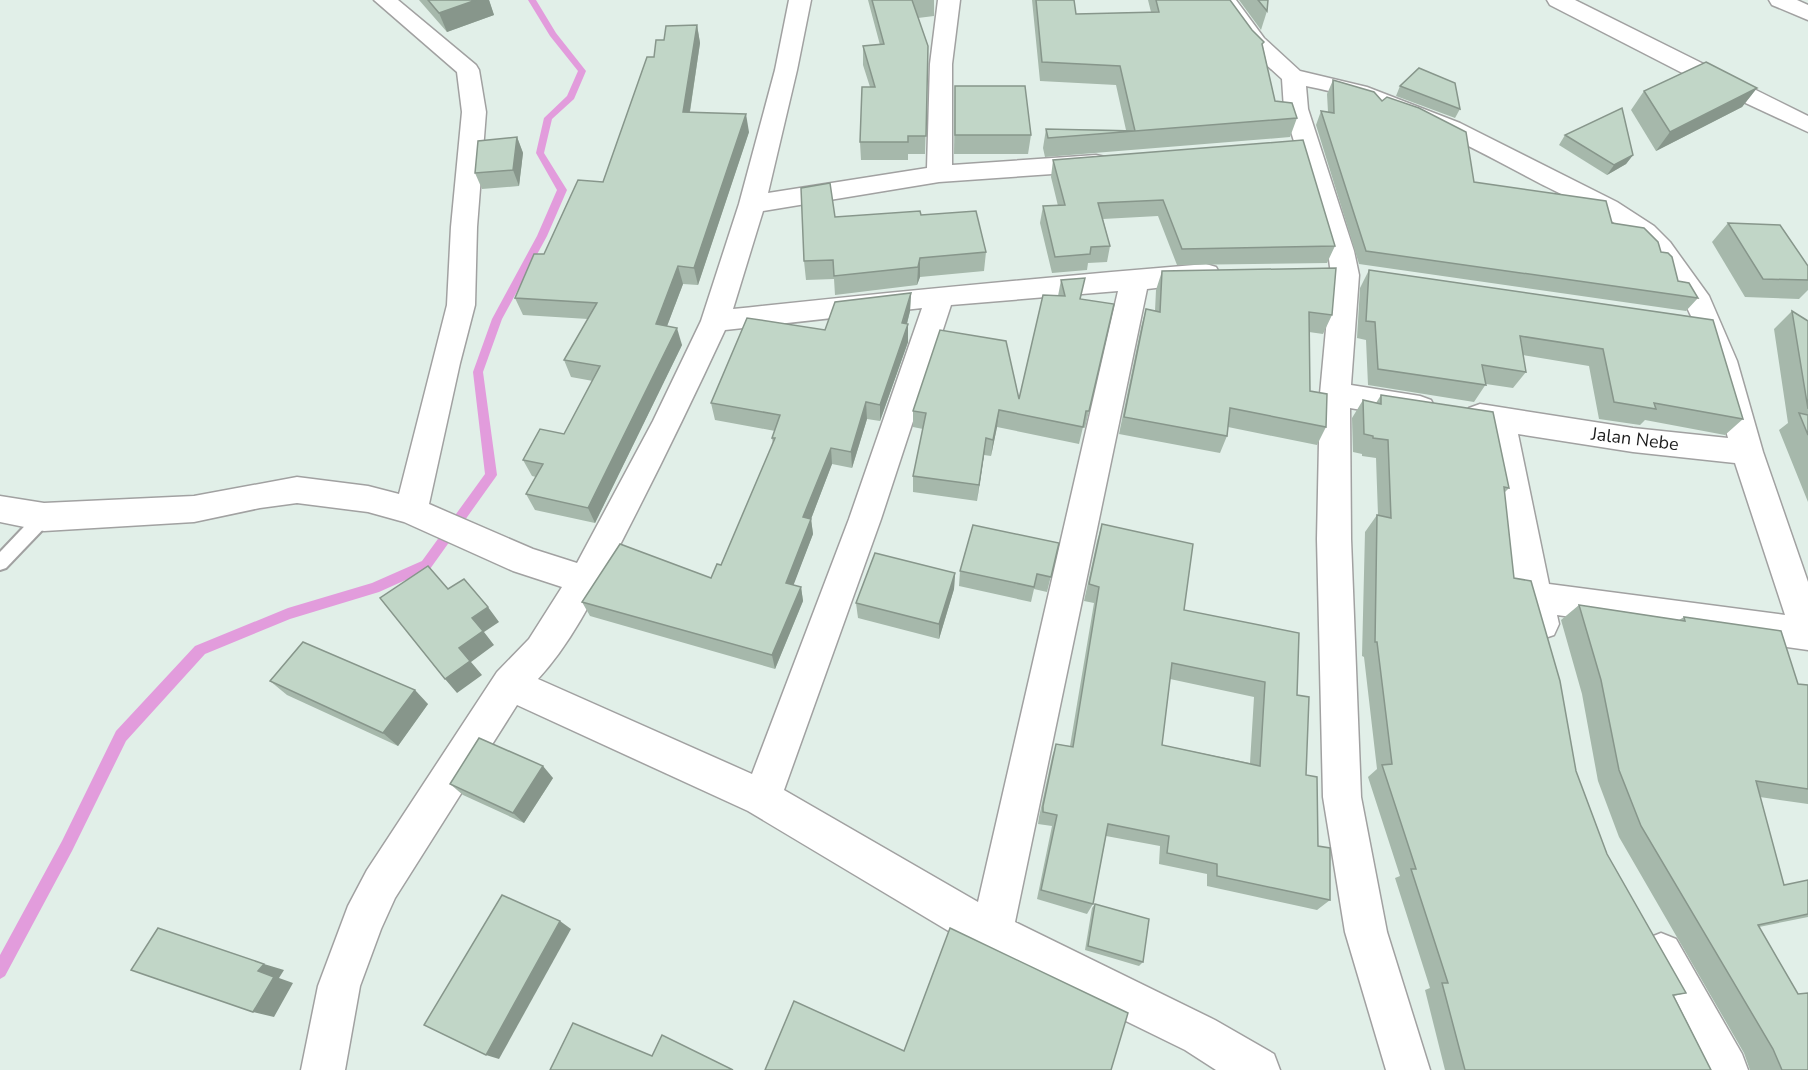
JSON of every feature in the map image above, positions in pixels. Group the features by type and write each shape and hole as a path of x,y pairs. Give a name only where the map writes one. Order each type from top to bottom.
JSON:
{"street":[{"path":"385,0 468,70 474,112 464,227 461,305 445,363 425,517"},
{"path":"323,1070 339,986 363,921 381,884 510,684 542,650 585,580 668,421 715,321 752,204 786,70 800,0"},
{"path":"939,174 941,64 949,0"},
{"path":"1225,0 1256,43 1293,77 1364,92 1423,114 1626,219 1656,243 1684,279 1711,327 1748,452 1808,633 1534,597"},
{"path":"1558,0 1808,125"},
{"path":"1780,0 1808,13"},
{"path":"1293,77 1296,146 1341,251 1344,276 1335,394 1334,539 1342,797 1366,932 1408,1070"},
{"path":"752,204 939,174 1118,162"},
{"path":"715,321 940,296 1135,278 1237,274"},
{"path":"992,933 1135,278"},
{"path":"762,798 866,519 940,296"},
{"path":"1676,322 1711,327"},
{"name":"Jalan Nebe","path":"1335,394 1632,440 1748,452"},
{"path":"1500,418 1534,597 1550,651"},
{"path":"0,509 44,517 194,509 297,490 368,499 425,517 525,561 585,580"},
{"path":"510,684 762,798 992,933 1200,1035 1258,1070"},
{"path":"1641,920 1726,1070"}],"lane":[{"path":"0,563 44,517"}],"building":[{"path":"428,0 476,0 439,13"},
{"path":"872,0 912,0 928,46 926,136 908,136 908,142 860,142 862,87 875,87 863,46 884,44"},
{"path":"1036,0 1074,0 1076,14 1159,12 1156,0 1230,0 1264,42 1262,44 1275,101 1292,103 1297,118 1048,138 1046,129 1135,131 1120,66 1042,62"},
{"path":"1258,0 1268,0 1267,11"},
{"path":"697,25 683,112 746,114 694,268 678,266 656,324 677,328 588,508 526,494 543,464 523,460 540,429 564,434 600,366 564,360 597,303 515,298 534,254 544,254 578,180 603,182 647,57 654,57 656,40 664,40 666,26"},
{"path":"1706,62 1757,88 1670,132 1644,91"},
{"path":"1419,68 1455,83 1460,109 1400,86"},
{"path":"1333,80 1374,92 1382,101 1387,97 1419,108 1466,132 1474,182 1606,201 1612,223 1644,228 1658,242 1661,252 1668,253 1672,257 1678,281 1689,283 1698,298 1366,251 1321,111 1334,113"},
{"path":"955,86 1025,86 1031,135 955,135"},
{"path":"1622,108 1633,155 1614,165 1565,135"},
{"path":"517,137 513,170 475,173 478,141"},
{"path":"1303,140 1335,246 1182,249 1163,200 1098,203 1110,246 1091,247 1090,254 1055,257 1043,206 1065,205 1053,160"},
{"path":"830,183 835,217 920,211 921,215 976,211 986,252 920,258 918,267 834,276 833,260 804,261 801,188"},
{"path":"1728,223 1780,225 1808,266 1808,280 1763,279"},
{"path":"1336,268 1332,315 1309,312 1310,391 1327,394 1326,427 1230,408 1227,436 1124,417 1146,309 1160,312 1162,271"},
{"path":"1369,270 1713,320 1743,419 1654,403 1656,409 1614,402 1603,349 1520,336 1526,372 1482,365 1486,385 1378,369 1375,322 1366,321"},
{"path":"1085,278 1080,299 1114,304 1089,411 1086,411 1083,427 999,410 993,440 986,438 979,485 913,476 926,413 913,411 940,330 1006,341 1019,399 1043,295 1065,296 1061,280"},
{"path":"911,293 902,323 908,324 880,405 866,402 851,452 831,448 803,517 811,519 786,583 801,587 772,655 582,602 620,544 711,578 717,564 721,565 775,438 772,438 780,415 711,403 747,318 825,330 835,302"},
{"path":"1792,311 1808,321 1808,409"},
{"path":"1381,395 1493,412 1509,488 1504,487 1514,578 1531,581 1560,681 1576,771 1607,854 1686,993 1673,995 1711,1070 1465,1070 1442,983 1448,983 1411,869 1416,869 1382,765 1392,764 1377,642 1375,642 1377,515 1391,518 1388,440 1364,434 1363,400 1381,404"},
{"path":"1799,413 1808,415 1808,435"},
{"path":"1102,524 1193,544 1184,610 1299,633 1297,695 1309,697 1306,775 1317,777 1318,846 1330,848 1330,900 1217,876 1217,864 1167,853 1169,836 1108,824 1093,904 1041,890 1057,815 1043,812 1043,806 1056,744 1073,747 1099,587 1089,584","holes":["1172,663 1265,682 1260,766 1162,745"]},
{"path":"973,525 1059,543 1051,577 1037,574 1034,587 960,571"},
{"path":"875,553 955,573 939,624 856,603"},
{"path":"428,566 448,589 464,579 488,607 472,618 483,631 459,648 470,661 445,679 380,598"},
{"path":"1579,605 1685,621 1684,617 1781,631 1798,684 1808,685 1808,789 1756,781 1784,885 1808,880 1808,914 1758,925 1798,994 1808,993 1808,1070 1782,1070 1773,1049 1641,826 1619,770 1601,680"},
{"path":"303,642 415,690 383,733 270,681"},
{"path":"479,738 543,766 513,813 450,784"},
{"path":"502,895 560,921 486,1055 424,1025"},
{"path":"1095,904 1149,919 1143,962 1088,946"},
{"path":"158,928 264,964 258,971 274,977 253,1012 131,970"},
{"path":"950,928 1128,1013 1111,1070 765,1070 794,1001 904,1051"},
{"path":"573,1023 652,1056 662,1035 733,1070 550,1070"}],"waterway":[{"path":"0,971 67,846 121,736 200,650 288,614 375,588 426,565 491,475 478,372 497,319 542,236 562,190 540,153 548,118 571,97 582,71 553,34 532,0"}]}
